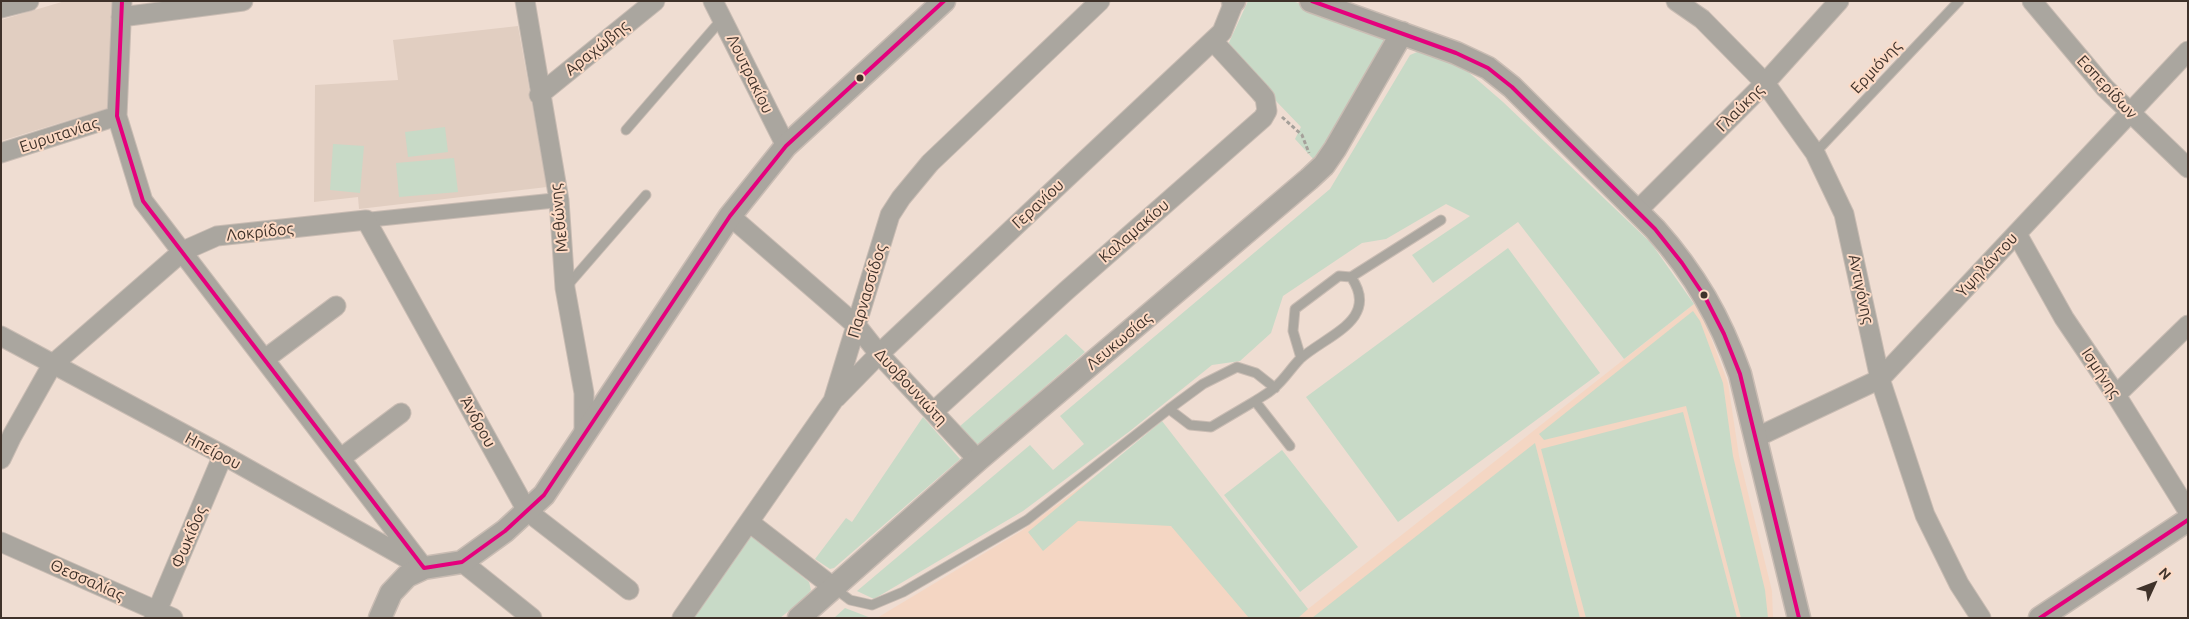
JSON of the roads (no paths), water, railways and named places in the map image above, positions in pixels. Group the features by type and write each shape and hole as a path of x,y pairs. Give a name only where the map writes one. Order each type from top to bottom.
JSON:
{"street":[{"path":"1,8 29,1"},
{"path":"243,1 122,9 117,116 143,201 424,568"},
{"name":"Μεθώνης","path":"525,1 539,96 559,200 565,288 584,393 584,435"},
{"name":"Αραχώβης","path":"539,96 655,1"},
{"name":"Λουτρακίου","path":"714,1 786,146"},
{"path":"380,618 391,593 406,576 424,568 462,562 505,531 544,495 730,216 786,146 944,1"},
{"name":"Παρνασσίδος","path":"682,618 833,401 890,215 901,198 930,163 1100,1"},
{"name":"Γερανίου","path":"833,401 878,354 1222,32 1233,1"},
{"path":"1311,1 1456,53 1488,68 1512,87 1637,211 1655,229 1684,264 1712,307 1740,374 1799,618"},
{"name":"Γλαύκης","path":"1637,211 1765,83 1839,1"},
{"name":"Εσπερίδων","path":"2032,1 2106,88 2188,168"},
{"name":"Αντιγόνης","path":"1686,4 1765,83 1816,153 1844,214 1880,379 1925,515 1959,584 1980,618"},
{"name":"Λευκωσίας","path":"799,618 978,460 1316,172 1335,149 1402,33"},
{"name":"Καλαμακίου","path":"933,412 1066,291 1263,118 1268,111 1265,98 1213,41"},
{"name":"Υψηλάντου","path":"1755,438 1880,379 2188,52"},
{"name":"Ευρυτανίας","path":"1,153 117,116"},
{"name":"Λοκρίδος","path":"1,459 52,365 183,252 217,236 559,200"},
{"name":"Δυοβουνιώτη","path":"730,216 856,326 878,354 978,460"},
{"name":"Άνδρου","path":"366,220 527,511 629,590"},
{"name":"Ισμήνης","path":"2017,234 2064,318 2116,395 2188,511"},
{"path":"265,358 336,306"},
{"path":"2116,395 2188,325"},
{"name":"Ηπείρου","path":"1,336 223,455 424,568"},
{"path":"341,458 401,414"},
{"name":"Φωκίδος","path":"161,615 223,455"},
{"path":"2040,618 2188,520"},
{"path":"749,522 833,586"},
{"name":"Θεσσαλίας","path":"1,542 161,615"},
{"path":"462,562 532,618"}],"lane":[{"name":"Ερμιόνης","path":"1816,153 1959,1"},
{"path":"626,130 723,19"},
{"path":"565,288 646,195"},
{"path":"1301,358 1293,331 1295,309 1339,276 1351,276 1441,220"},
{"path":"1169,409 1190,425 1211,427 1274,388 1301,358 1344,329 1360,307 1358,287 1351,276"},
{"path":"833,586 850,600 872,605 903,592 1027,520 1203,384 1237,367 1256,372 1274,388"},
{"path":"1255,401 1290,446"}]}
